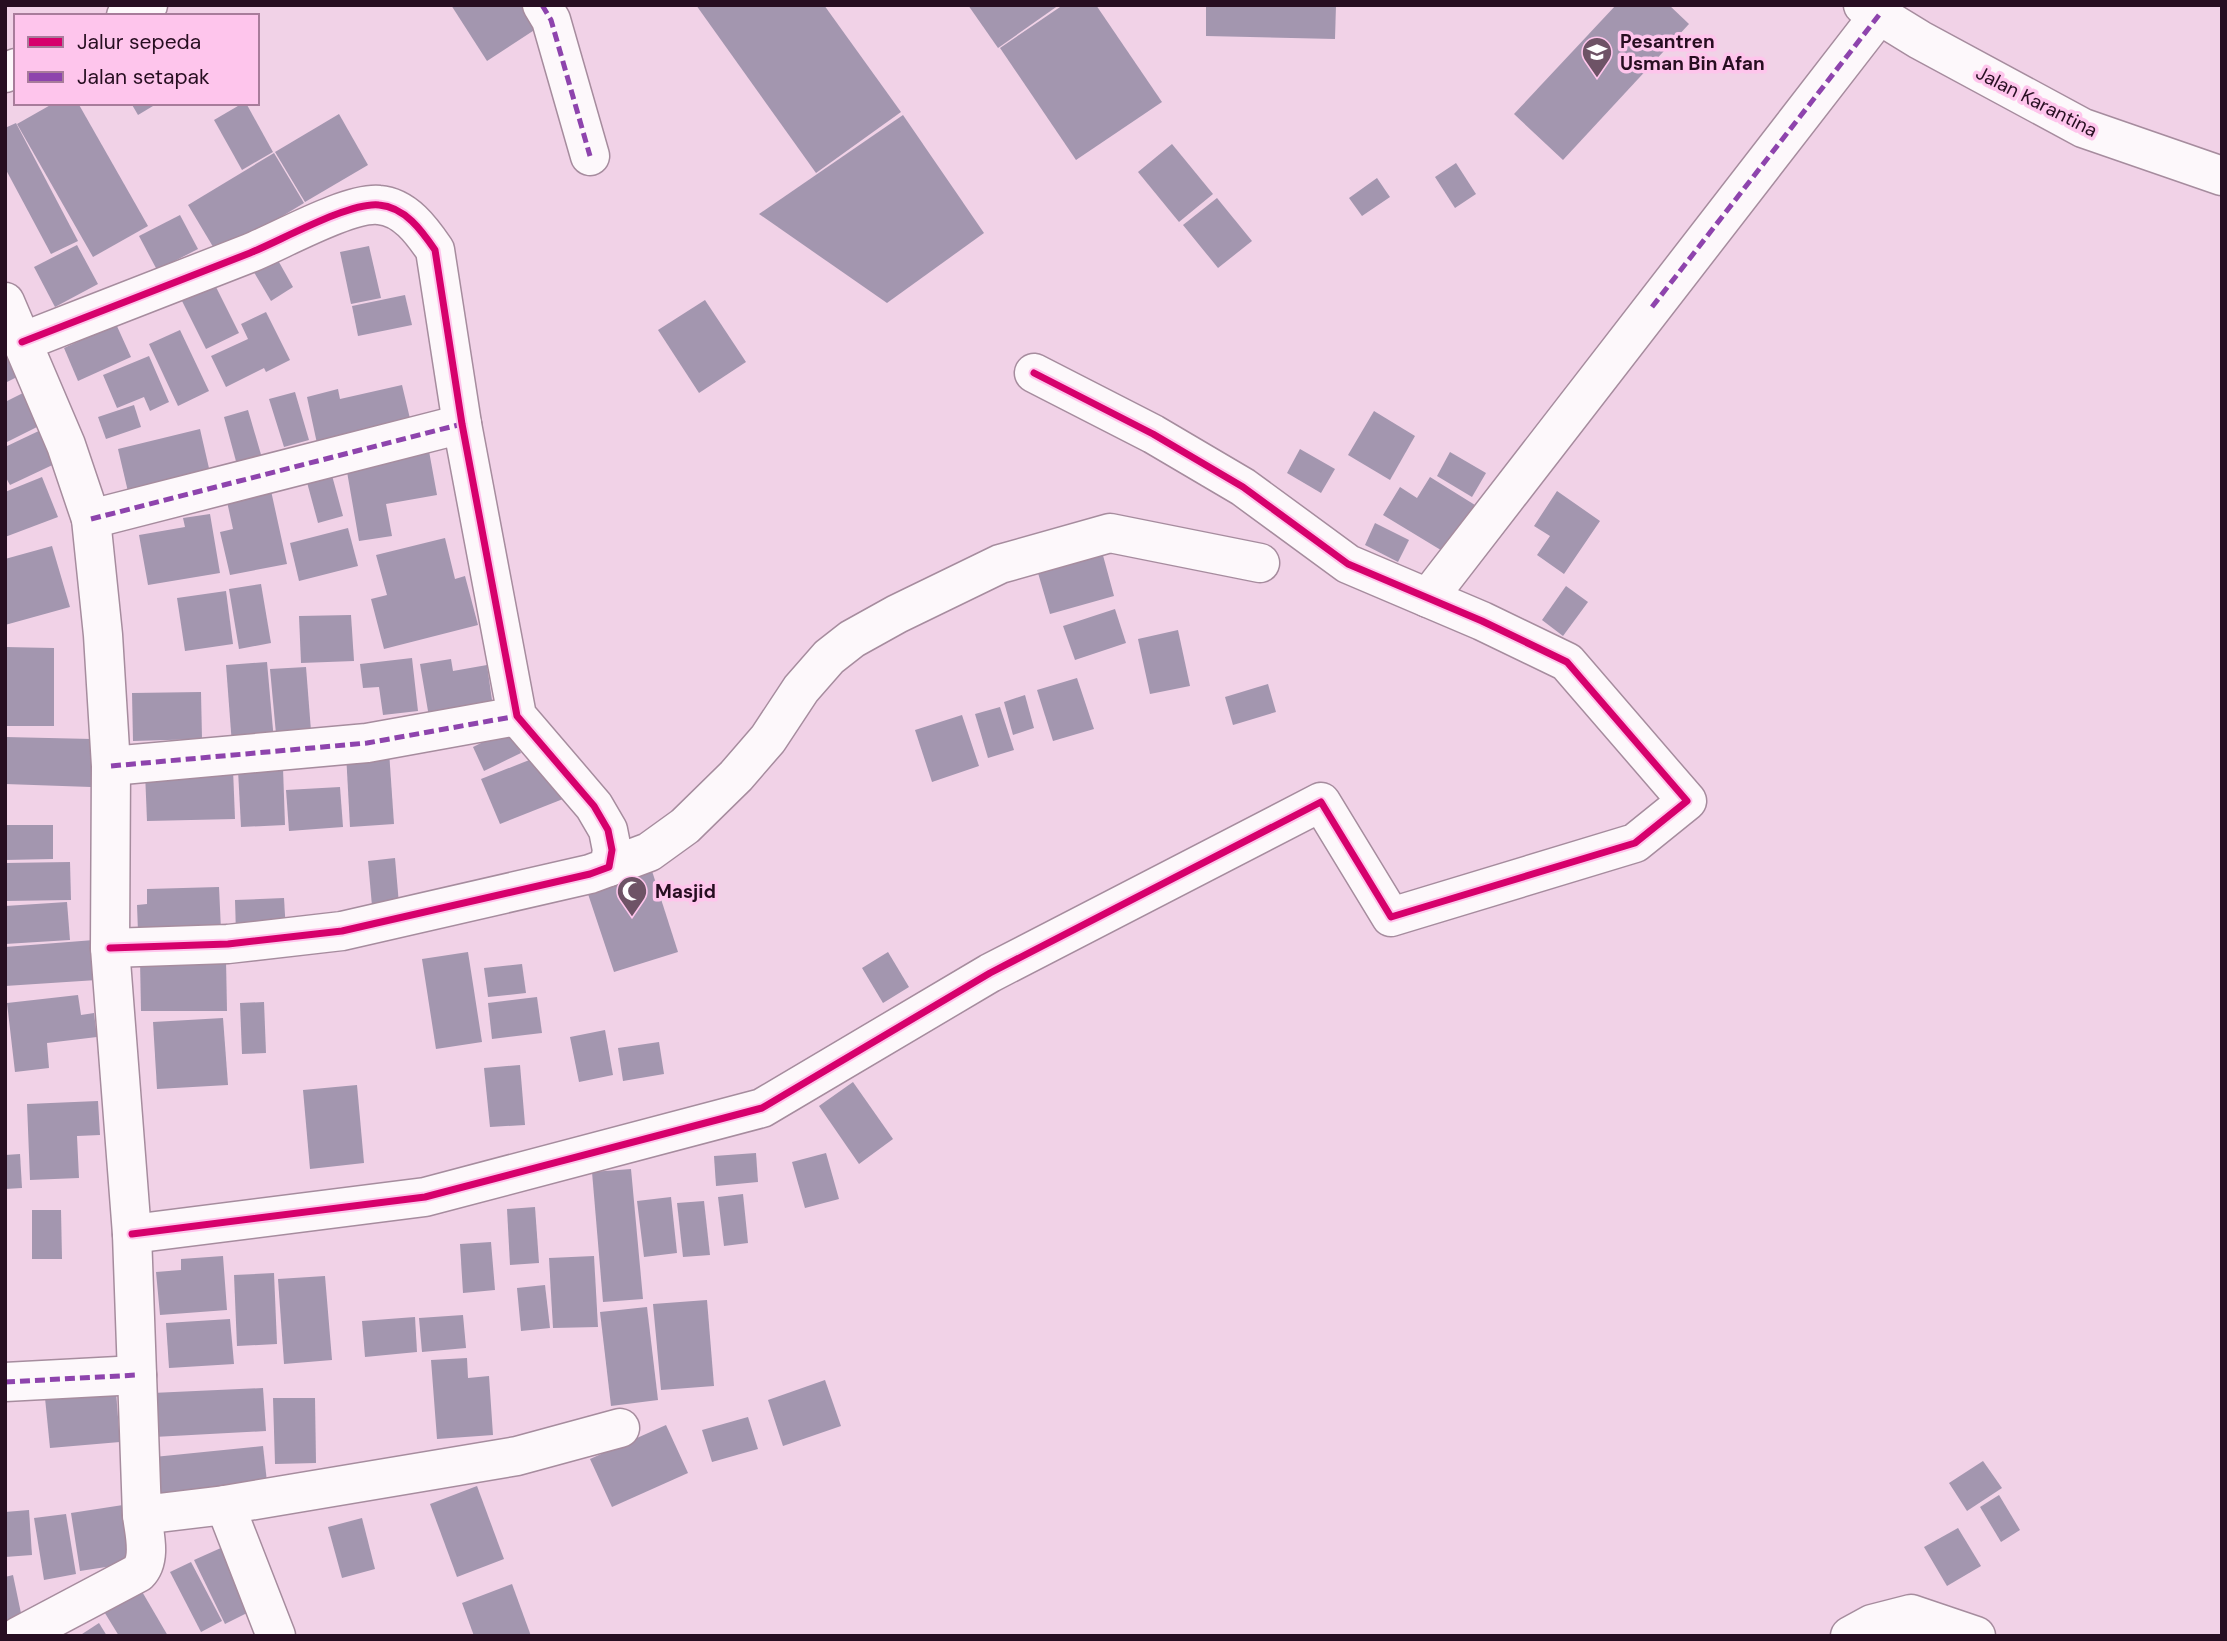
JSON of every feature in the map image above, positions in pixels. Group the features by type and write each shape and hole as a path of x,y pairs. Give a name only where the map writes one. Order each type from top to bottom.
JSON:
{"street":[{"path":"130,14 148,5"},
{"path":"542,5 551,20 590,156"},
{"path":"1428,598 1871,10"},
{"name":"Jalan Karantina","path":"1871,10 1920,40 2083,128 2222,176"},
{"path":"22,342 253,251 360,205 382,205 402,213 419,227 435,250 462,424 517,716 594,806 608,830 612,850 609,867"},
{"path":"6,304 66,445 91,519 103,635 111,766 110,948 132,1234 142,1515 146,1559 145,1566 138,1573 19,1636"},
{"path":"132,1234 425,1197 762,1108 990,973 1321,802 1391,917 1635,843 1687,801 1567,662 1348,564 1243,487 1153,433 1034,373"},
{"path":"91,519 462,424"},
{"path":"110,948 228,944 342,931 590,874 649,852 685,826 736,776 768,738 801,689 829,657 897,614 1000,564 1110,533 1260,563"},
{"path":"111,766 367,743 517,716"},
{"path":"5,1382 137,1375"},
{"path":"142,1515 225,1505 517,1456 620,1428"},
{"path":"225,1505 276,1636"},
{"path":"1850,1636 1872,1624 1911,1614 1976,1636"}],"building":[{"path":"451,5 525,5 539,27 487,61"},
{"path":"696,5 824,5 901,112 816,173"},
{"path":"968,5 1059,5 998,48"},
{"path":"1063,5 1096,5 1162,102 1076,160 1000,48"},
{"path":"1206,5 1336,5 1335,39 1206,36"},
{"path":"1616,5 1669,5 1689,24 1563,160 1514,114"},
{"path":"50,105 79,105 148,226 93,257 17,124"},
{"path":"132,105 155,105 138,115"},
{"path":"240,105 247,105 273,152 242,170 214,120"},
{"path":"339,114 368,165 305,202 275,152"},
{"path":"903,115 984,233 887,303 759,214"},
{"path":"16,123 78,241 51,254 5,168 5,128"},
{"path":"1172,144 1213,194 1179,222 1138,172"},
{"path":"274,153 304,203 218,255 188,205"},
{"path":"1456,163 1476,194 1455,208 1435,177"},
{"path":"1377,178 1390,197 1362,216 1349,198"},
{"path":"1217,198 1252,241 1218,268 1183,225"},
{"path":"180,215 198,249 157,270 139,236"},
{"path":"77,245 98,284 55,307 34,267"},
{"path":"369,246 381,298 351,304 340,252"},
{"path":"275,255 293,287 271,301 252,269"},
{"path":"214,283 239,333 206,349 181,299"},
{"path":"405,295 412,325 358,336 352,306"},
{"path":"705,300 746,362 699,393 658,330"},
{"path":"266,312 290,360 266,372 264,368 226,387 211,356 248,339 241,324"},
{"path":"116,324 131,357 78,381 64,348"},
{"path":"180,330 209,391 178,406 149,344"},
{"path":"5,334 25,373 5,383"},
{"path":"149,356 169,402 150,411 144,397 117,408 103,375"},
{"path":"402,385 412,427 318,448 307,397 338,389 340,399"},
{"path":"31,389 47,422 5,443 5,402"},
{"path":"295,392 309,440 284,447 269,399"},
{"path":"134,405 141,427 106,439 98,417"},
{"path":"248,410 262,458 237,465 224,417"},
{"path":"1374,411 1415,436 1390,480 1348,455"},
{"path":"45,428 61,461 10,485 5,476 5,447"},
{"path":"200,429 211,477 129,496 118,449"},
{"path":"1300,449 1335,469 1321,493 1287,473"},
{"path":"429,451 437,495 386,504 392,536 359,541 346,466"},
{"path":"1450,452 1486,473 1472,497 1437,476"},
{"path":"330,468 343,516 318,523 305,475"},
{"path":"42,477 58,517 5,537 5,492"},
{"path":"1430,477 1483,510 1454,558 1383,515 1400,487 1417,498"},
{"path":"270,486 287,564 230,575 220,532 233,529 226,497"},
{"path":"1557,491 1600,521 1564,574 1537,555 1550,536 1534,526"},
{"path":"210,514 220,573 148,585 139,535 185,527 183,518"},
{"path":"1375,523 1409,540 1398,562 1365,545"},
{"path":"348,528 358,566 299,581 290,543"},
{"path":"445,538 455,579 465,576 478,625 384,649 371,599 387,595 376,555"},
{"path":"52,546 70,607 5,625 5,559"},
{"path":"1101,548 1114,596 1050,614 1038,573 1074,563"},
{"path":"261,584 271,643 239,649 229,589"},
{"path":"1566,586 1588,602 1563,636 1542,620"},
{"path":"226,591 233,644 185,651 177,598"},
{"path":"1115,609 1126,643 1075,660 1063,626"},
{"path":"351,615 354,661 301,663 299,616"},
{"path":"1178,630 1190,686 1150,694 1138,639"},
{"path":"5,647 54,648 54,726 5,726"},
{"path":"412,658 418,711 383,715 379,687 363,688 360,664"},
{"path":"451,659 453,671 487,665 493,707 429,717 420,664"},
{"path":"267,662 274,741 232,745 226,665"},
{"path":"306,667 311,731 276,734 270,669"},
{"path":"1077,678 1094,729 1053,741 1037,690"},
{"path":"1268,684 1276,712 1233,725 1225,697"},
{"path":"201,692 202,739 133,741 132,693"},
{"path":"1025,695 1034,728 1013,735 1004,702"},
{"path":"1000,707 1014,750 988,758 975,714"},
{"path":"962,715 979,766 932,782 915,730"},
{"path":"509,729 521,753 484,771 473,747"},
{"path":"5,737 92,739 91,787 5,784"},
{"path":"389,751 394,824 350,827 346,753"},
{"path":"537,757 563,799 500,824 481,779"},
{"path":"283,768 285,825 241,827 238,770"},
{"path":"233,769 235,819 147,821 145,772"},
{"path":"340,787 343,827 289,831 286,790"},
{"path":"5,825 53,825 53,859 5,860"},
{"path":"395,858 399,904 372,906 368,861"},
{"path":"70,862 71,900 5,901 5,863"},
{"path":"652,871 678,952 614,972 587,891"},
{"path":"219,887 221,930 138,932 137,905 147,904 147,889"},
{"path":"284,898 286,932 236,934 235,900"},
{"path":"67,902 70,940 5,944 5,906"},
{"path":"94,940 97,980 5,986 5,947"},
{"path":"468,952 482,1042 436,1049 422,959"},
{"path":"888,952 909,987 883,1003 862,968"},
{"path":"226,959 227,1011 141,1011 140,960"},
{"path":"522,964 526,993 488,997 484,968"},
{"path":"78,995 81,1015 94,1013 97,1037 47,1043 49,1068 15,1072 7,1003"},
{"path":"537,997 542,1033 492,1039 488,1003"},
{"path":"264,1002 266,1053 242,1054 240,1003"},
{"path":"223,1018 228,1085 157,1089 153,1022"},
{"path":"605,1030 613,1075 579,1082 570,1037"},
{"path":"659,1042 664,1074 623,1081 618,1048"},
{"path":"520,1065 525,1125 490,1127 484,1068"},
{"path":"853,1082 893,1139 859,1164 819,1106"},
{"path":"357,1085 364,1163 310,1169 303,1090"},
{"path":"98,1101 100,1135 77,1136 79,1178 30,1180 27,1104"},
{"path":"756,1153 758,1182 716,1186 714,1156"},
{"path":"826,1153 839,1199 805,1208 792,1162"},
{"path":"20,1154 22,1188 5,1189 5,1155"},
{"path":"631,1169 643,1299 603,1302 592,1172"},
{"path":"743,1194 748,1243 724,1246 718,1197"},
{"path":"671,1197 677,1253 644,1257 637,1201"},
{"path":"704,1201 710,1255 683,1257 677,1203"},
{"path":"535,1207 539,1263 510,1265 507,1209"},
{"path":"32,1210 61,1210 62,1259 32,1259"},
{"path":"491,1242 495,1290 463,1293 460,1244"},
{"path":"223,1256 227,1310 160,1315 156,1272 181,1270 181,1259"},
{"path":"594,1256 598,1327 553,1328 549,1258"},
{"path":"274,1273 277,1344 237,1346 234,1275"},
{"path":"325,1276 332,1360 284,1364 278,1279"},
{"path":"545,1285 550,1328 521,1331 517,1288"},
{"path":"707,1300 714,1386 661,1390 653,1304"},
{"path":"647,1307 658,1400 611,1406 600,1312"},
{"path":"463,1315 466,1348 422,1352 419,1318"},
{"path":"415,1317 417,1352 365,1357 362,1321"},
{"path":"230,1319 234,1364 169,1368 166,1323"},
{"path":"467,1358 468,1378 489,1376 493,1435 437,1439 431,1360"},
{"path":"825,1380 841,1426 783,1446 768,1400"},
{"path":"263,1388 266,1431 154,1437 152,1393"},
{"path":"116,1392 120,1442 50,1448 45,1398"},
{"path":"273,1398 315,1398 316,1463 275,1464"},
{"path":"748,1417 758,1449 712,1462 702,1430"},
{"path":"666,1425 688,1473 612,1507 590,1459"},
{"path":"263,1446 268,1491 159,1502 154,1457"},
{"path":"1983,1461 2002,1488 1967,1511 1949,1483"},
{"path":"477,1486 504,1559 457,1577 430,1504"},
{"path":"1999,1495 2020,1530 2001,1542 1980,1507"},
{"path":"123,1505 132,1563 80,1571 71,1513"},
{"path":"29,1510 32,1555 5,1557 5,1512"},
{"path":"66,1514 76,1574 44,1580 34,1518"},
{"path":"362,1518 375,1569 342,1578 328,1527"},
{"path":"1958,1528 1981,1566 1947,1586 1924,1547"},
{"path":"223,1547 253,1610 225,1624 194,1560"},
{"path":"191,1562 222,1621 201,1632 170,1572"},
{"path":"13,1575 22,1618 5,1622 5,1577"},
{"path":"137,1583 168,1636 119,1636 100,1605"},
{"path":"512,1584 531,1636 474,1636 462,1603"},
{"path":"99,1623 107,1636 79,1636"}],"marked path":[{"path":"542,5 551,20 590,156"},
{"path":"1652,307 1879,15"},
{"path":"91,519 462,424"},
{"path":"111,766 367,743 517,716"},
{"path":"5,1382 137,1375"}],"cycle path":[{"path":"22,342 250,253 351,209 379,205 397,210 412,221 435,250 462,424 517,716 594,806 608,830 612,850 609,867 590,874 342,931 228,944 110,948"},
{"path":"132,1234 425,1197 762,1108 990,973 1321,802 1391,917 1635,843 1687,801 1567,662 1482,621 1348,564 1243,487 1153,434 1034,373"}],"place":[{"name":"Pesantren Usman Bin Afan","path":"1597,79"},
{"name":"Masjid","path":"632,918"}]}
